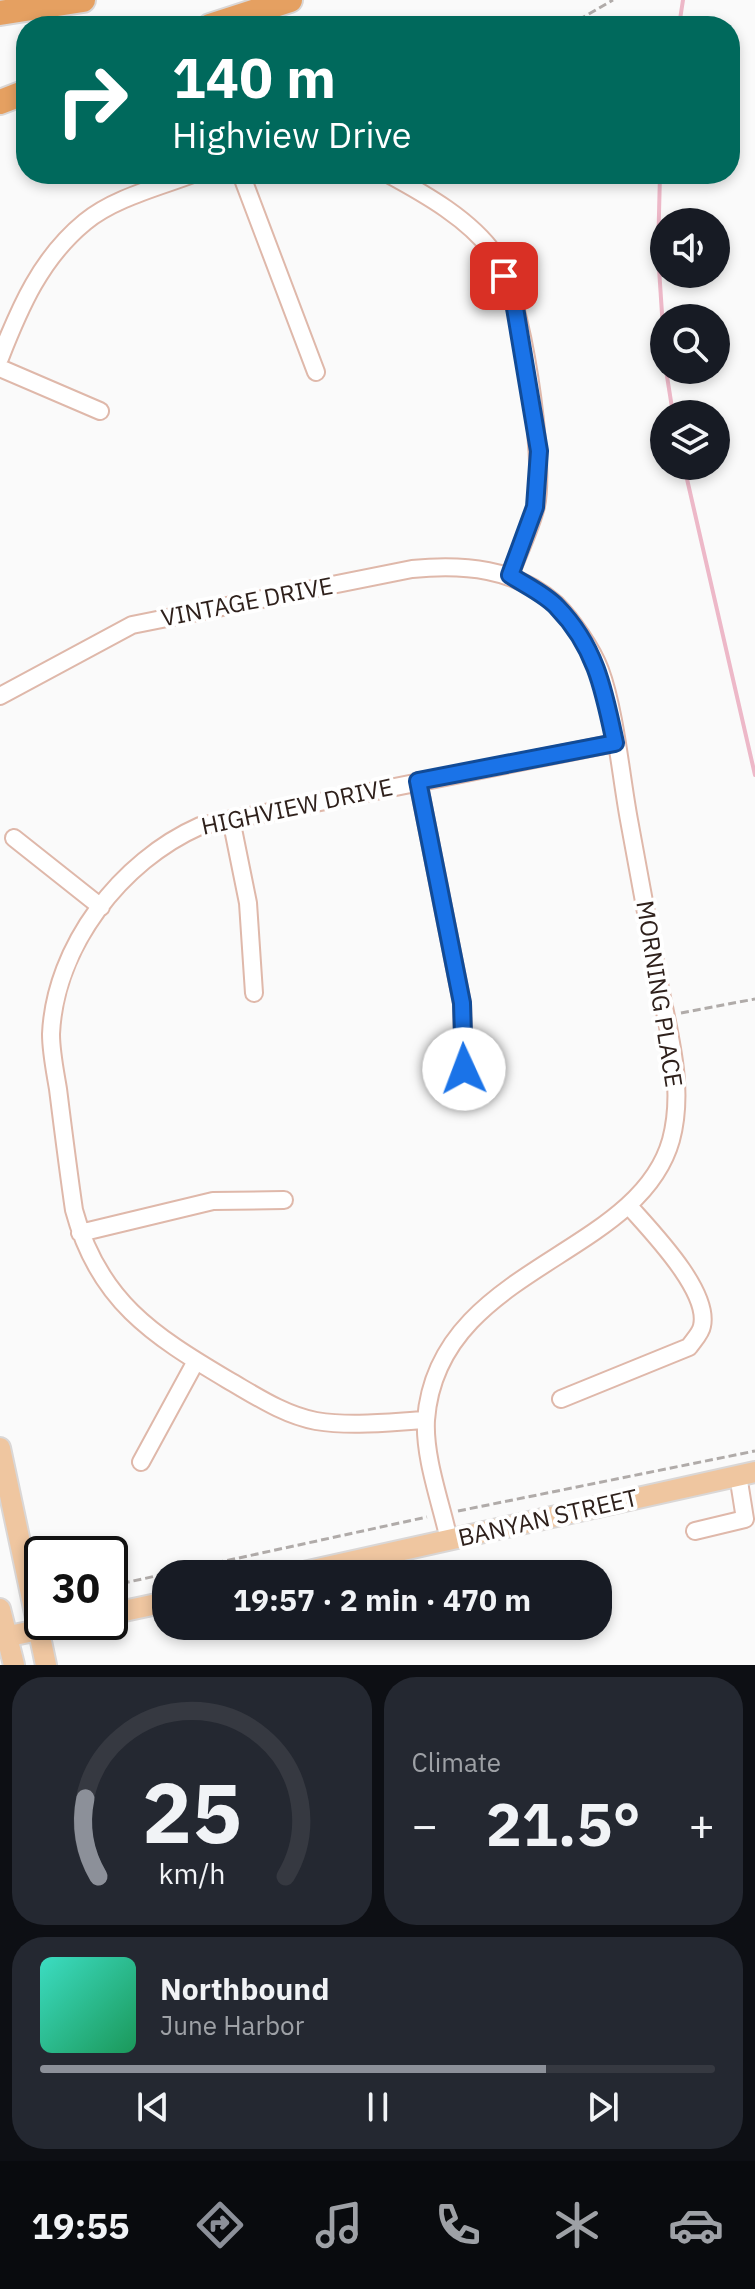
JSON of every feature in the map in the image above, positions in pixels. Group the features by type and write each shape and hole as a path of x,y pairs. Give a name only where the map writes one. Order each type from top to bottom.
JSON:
{"highway":[{"path":"0,13 83,0"},
{"path":"241,16 290,0"}],"main road":[{"path":"0,1448 24,1563"},
{"name":"BANYAN STREET","path":"358,1560 747,1474"},
{"path":"128,1610 152,1605"},
{"path":"0,1609 3,1638 14,1665"},
{"path":"3,1638 24,1633"},
{"path":"40,1640 46,1665"}],"street":[{"path":"0,358 22,302 39,274 86,221 170,184"},
{"path":"245,184 316,372"},
{"path":"408,184 467,225 496,256 513,296 539,451 535,507 510,575"},
{"path":"0,368 100,411"},
{"name":"VINTAGE DRIVE","path":"0,696 132,625 412,569 456,565 510,575"},
{"name":"MORNING PLACE","path":"449,1540 426,1420 439,1369 472,1320 514,1284 629,1206 656,1171 670,1143 677,1111 676,1073 600,670 580,636 556,605 510,575"},
{"name":"HIGHVIEW DRIVE","path":"426,1420 317,1421 288,1413 156,1337 123,1307 101,1276 80,1233 74,1210 51,1037 62,977 78,939 130,873 175,837 200,826 615,743"},
{"path":"418,781 462,1003 464,1069"},
{"path":"231,819 248,903 254,993"},
{"path":"14,838 101,907"},
{"path":"80,1233 213,1201 284,1200"},
{"path":"561,1399 689,1347 702,1328 703,1310 673,1256 629,1206"},
{"path":"141,1462 196,1361"},
{"path":"695,1531 745,1519 747,1474"}],"path":[{"path":"585,16 613,0"},
{"path":"665,1016 755,999"}],"waterway":[{"path":"681,16 683,0"},
{"path":"660,184 658,253 661,304"},
{"path":"668,384 671,400"},
{"path":"687,480 755,775"}],"route":[{"path":"464,1069 462,1003 418,781 615,743 600,670 580,636 556,605 510,575 535,507 539,451 513,296 504,276"}]}
